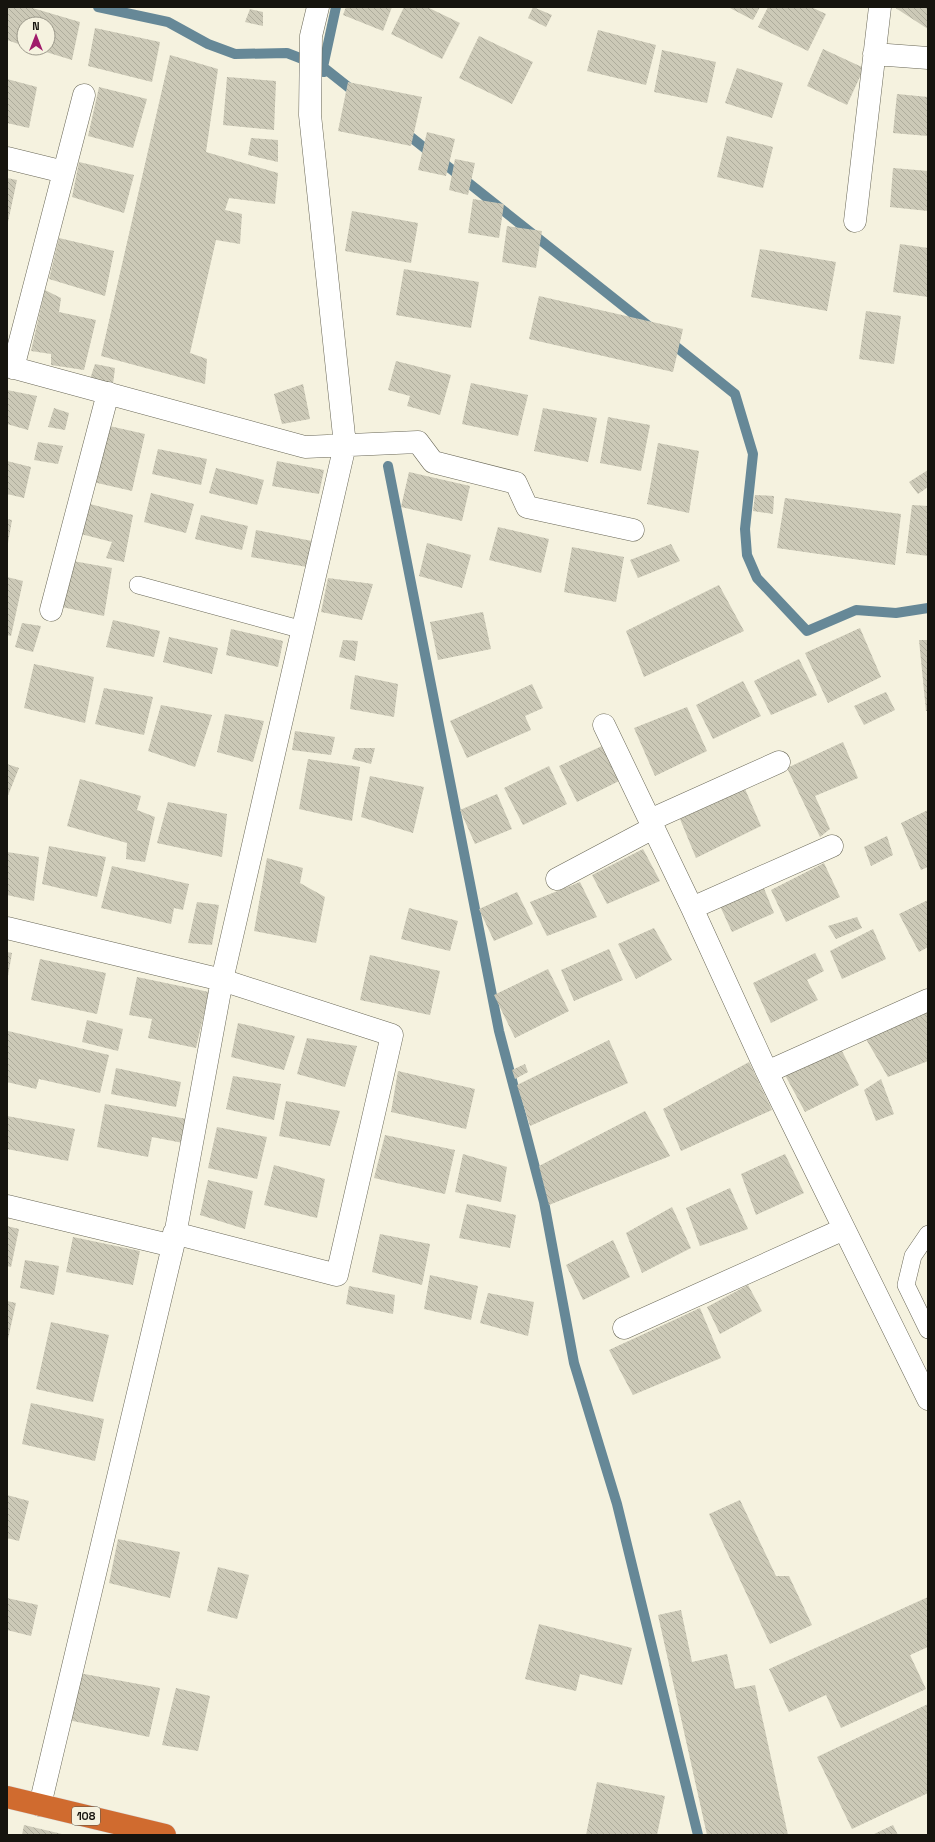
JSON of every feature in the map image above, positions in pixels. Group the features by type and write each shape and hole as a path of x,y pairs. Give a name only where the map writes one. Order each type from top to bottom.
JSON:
{"highway":[{"name":"108","path":"7,1797 164,1835"}],"street":[{"path":"40,1805 173,1240 222,980 345,445 316,188 310,115 311,40 318,7"},
{"path":"855,221 880,7"},
{"path":"874,54 928,58"},
{"path":"84,95 10,367 305,447 418,442 433,462 516,483 527,507 633,530"},
{"path":"7,158 64,172"},
{"path":"51,610 108,393"},
{"path":"604,725 692,908 767,1072 928,1400"},
{"path":"557,879 652,824 779,762"},
{"path":"692,908 832,846"},
{"path":"7,928 222,980 392,1035 337,1275 7,1206"},
{"path":"767,1072 928,1000"},
{"path":"624,1328 844,1229"}],"lane":[{"path":"138,585 302,630"},
{"path":"928,1234 913,1256 906,1285 928,1330"}],"building":[{"path":"7,7 29,7 80,22 72,60 56,55 56,16 16,16 16,43 7,40"},
{"path":"346,7 392,7 383,31 343,15"},
{"path":"404,7 427,7 460,23 442,59 391,34"},
{"path":"533,7 552,15 546,27 528,18"},
{"path":"728,7 760,7 753,20"},
{"path":"768,7 811,7 826,14 808,51 758,27"},
{"path":"894,7 928,7 928,29"},
{"path":"250,9 263,12 263,26 245,22"},
{"path":"95,28 160,42 152,82 88,66"},
{"path":"598,30 656,45 646,85 587,71"},
{"path":"479,36 533,62 512,104 459,78"},
{"path":"823,49 864,68 847,105 807,86"},
{"path":"662,50 716,62 707,103 654,92"},
{"path":"170,55 218,69 206,152 278,173 275,204 229,198 225,210 242,214 240,244 216,240 190,353 207,359 205,384 101,356"},
{"path":"737,68 783,83 772,118 725,103"},
{"path":"227,77 276,81 274,130 223,125"},
{"path":"7,79 37,87 29,128 7,123"},
{"path":"348,82 422,97 411,146 338,131"},
{"path":"99,87 147,99 133,148 88,136"},
{"path":"897,94 928,97 928,136 893,133"},
{"path":"427,132 455,139 446,176 418,170"},
{"path":"727,136 773,147 763,188 717,177"},
{"path":"251,138 278,140 278,162 248,155"},
{"path":"455,159 475,163 468,195 449,190"},
{"path":"79,162 134,175 124,213 72,197"},
{"path":"893,168 928,171 928,211 890,207"},
{"path":"7,178 17,180 8,222 7,222"},
{"path":"473,199 504,204 499,238 468,233"},
{"path":"352,211 418,223 411,263 345,251"},
{"path":"507,226 542,231 536,268 502,262"},
{"path":"59,238 114,251 105,296 49,279"},
{"path":"900,244 928,248 928,297 893,292"},
{"path":"760,249 836,262 827,311 751,297"},
{"path":"404,269 479,282 471,328 396,315"},
{"path":"45,290 61,298 59,312 96,320 84,370 51,365 51,354 31,351"},
{"path":"539,296 683,329 673,372 529,339"},
{"path":"866,311 901,316 894,364 859,359"},
{"path":"396,361 451,375 440,415 407,406 410,396 388,390"},
{"path":"95,364 115,368 113,384 90,379"},
{"path":"471,383 528,395 518,436 462,424"},
{"path":"303,384 310,419 282,424 274,394"},
{"path":"7,390 37,396 28,430 7,424"},
{"path":"54,408 69,413 65,430 48,427"},
{"path":"543,408 597,418 588,462 534,451"},
{"path":"608,417 650,425 641,471 600,463"},
{"path":"105,425 145,434 132,491 93,482"},
{"path":"38,442 63,446 58,464 34,460"},
{"path":"658,443 699,451 689,513 647,504"},
{"path":"158,449 207,459 201,485 152,474"},
{"path":"7,461 31,467 24,498 7,494"},
{"path":"277,461 324,470 319,494 272,486"},
{"path":"216,468 264,480 257,505 209,493"},
{"path":"928,470 928,487 918,494 909,482"},
{"path":"409,472 470,486 462,521 401,507"},
{"path":"151,493 194,504 186,533 144,522"},
{"path":"755,495 774,496 773,514 753,511"},
{"path":"785,498 901,514 895,565 777,548"},
{"path":"86,503 133,515 124,562 106,558 112,542 77,533"},
{"path":"912,505 928,506 928,556 906,553"},
{"path":"201,515 248,526 242,550 195,539"},
{"path":"7,519 12,520 8,543 7,543"},
{"path":"498,527 549,539 541,573 489,560"},
{"path":"256,530 312,541 307,567 251,557"},
{"path":"427,543 471,555 462,588 419,576"},
{"path":"671,544 680,561 638,578 630,560"},
{"path":"572,547 624,557 616,602 564,592"},
{"path":"73,561 112,568 104,616 62,607"},
{"path":"7,577 23,581 11,636 7,635"},
{"path":"328,578 373,584 362,620 321,612"},
{"path":"719,585 744,631 644,677 626,631"},
{"path":"483,612 491,649 438,660 430,622"},
{"path":"113,620 160,631 154,657 106,647"},
{"path":"22,623 41,626 33,652 15,647"},
{"path":"860,628 881,677 828,703 805,653"},
{"path":"231,629 283,641 278,667 226,655"},
{"path":"169,637 218,648 212,674 163,662"},
{"path":"343,640 358,641 355,661 339,657"},
{"path":"919,640 928,640 928,711 926,711"},
{"path":"799,659 817,695 771,715 754,681"},
{"path":"34,664 94,677 85,723 24,708"},
{"path":"355,675 398,684 394,717 350,709"},
{"path":"743,681 761,716 713,739 696,705"},
{"path":"532,684 543,708 525,716 531,730 467,758 450,721"},
{"path":"104,688 153,697 144,735 95,724"},
{"path":"886,692 895,710 864,725 854,706"},
{"path":"161,705 212,715 195,767 148,751"},
{"path":"687,707 707,751 655,776 634,728"},
{"path":"225,714 264,721 253,762 217,752"},
{"path":"295,731 335,737 331,755 292,750"},
{"path":"843,742 858,778 815,796 830,829 820,837 787,768"},
{"path":"602,746 619,781 577,802 559,766"},
{"path":"355,748 375,748 371,764 352,759"},
{"path":"308,759 360,767 352,821 299,809"},
{"path":"7,764 19,768 7,798"},
{"path":"549,766 567,804 523,825 504,788"},
{"path":"370,776 424,787 413,833 361,817"},
{"path":"80,779 141,796 137,810 155,817 145,862 126,859 127,843 67,826"},
{"path":"745,789 761,826 696,858 680,819"},
{"path":"497,794 512,829 475,844 460,810"},
{"path":"168,802 227,814 222,857 157,843"},
{"path":"928,810 928,867 921,870 901,823"},
{"path":"887,836 893,855 871,866 864,847"},
{"path":"49,846 106,857 97,897 42,884"},
{"path":"643,849 660,881 607,904 592,875"},
{"path":"7,852 39,857 34,901 7,895"},
{"path":"267,858 303,868 300,883 325,897 316,943 254,931"},
{"path":"824,863 840,897 786,922 771,890"},
{"path":"112,866 189,884 183,910 174,908 171,924 101,908"},
{"path":"580,882 597,917 547,936 530,902"},
{"path":"763,886 774,913 732,932 720,906"},
{"path":"517,892 533,924 494,941 479,909"},
{"path":"928,900 928,947 919,952 899,914"},
{"path":"197,902 219,905 212,945 188,943"},
{"path":"409,908 458,921 450,951 401,939"},
{"path":"857,917 862,928 836,939 828,926"},
{"path":"654,928 672,960 636,979 618,944"},
{"path":"873,929 886,959 842,979 830,951"},
{"path":"609,949 623,980 574,1001 561,970"},
{"path":"7,952 12,953 8,976 7,976"},
{"path":"815,953 824,971 807,980 818,1000 771,1023 753,983"},
{"path":"370,955 440,971 430,1015 360,1000"},
{"path":"40,959 106,973 97,1014 31,1000"},
{"path":"548,969 569,1011 515,1038 494,995"},
{"path":"137,977 209,992 196,1048 148,1038 152,1019 129,1015"},
{"path":"927,1011 928,1061 888,1077 866,1039"},
{"path":"87,1020 123,1029 118,1051 82,1042"},
{"path":"238,1023 295,1036 284,1070 231,1057"},
{"path":"8,1031 109,1055 100,1093 39,1079 36,1089 7,1082"},
{"path":"307,1038 357,1046 345,1087 297,1074"},
{"path":"609,1040 628,1083 530,1126 517,1085"},
{"path":"841,1049 859,1085 805,1112 785,1075"},
{"path":"749,1062 772,1110 681,1151 663,1109"},
{"path":"525,1064 528,1072 515,1079 512,1070"},
{"path":"116,1068 181,1082 176,1107 111,1094"},
{"path":"398,1071 475,1089 466,1129 391,1112"},
{"path":"233,1076 281,1084 274,1120 226,1109"},
{"path":"881,1079 894,1114 876,1121 864,1090"},
{"path":"286,1101 340,1111 330,1146 279,1136"},
{"path":"105,1104 187,1119 183,1143 152,1137 148,1157 97,1147"},
{"path":"645,1111 670,1156 549,1205 539,1166"},
{"path":"7,1116 75,1129 68,1161 7,1149"},
{"path":"217,1127 267,1137 257,1179 208,1168"},
{"path":"385,1135 455,1150 445,1194 374,1178"},
{"path":"463,1154 507,1167 501,1202 455,1192"},
{"path":"785,1154 804,1193 756,1215 741,1174"},
{"path":"274,1165 325,1179 317,1218 264,1205"},
{"path":"208,1180 253,1191 245,1229 200,1215"},
{"path":"730,1188 748,1229 700,1246 686,1208"},
{"path":"467,1204 516,1215 510,1248 459,1238"},
{"path":"672,1207 691,1248 642,1273 626,1233"},
{"path":"7,1226 19,1229 11,1267 7,1266"},
{"path":"380,1234 430,1244 422,1285 372,1272"},
{"path":"73,1237 140,1251 133,1285 66,1272"},
{"path":"613,1240 630,1277 583,1300 566,1265"},
{"path":"25,1260 59,1266 54,1295 20,1288"},
{"path":"430,1275 478,1286 471,1320 424,1309"},
{"path":"748,1285 762,1311 720,1334 707,1307"},
{"path":"349,1286 395,1295 393,1314 346,1304"},
{"path":"488,1293 534,1302 528,1336 480,1323"},
{"path":"7,1301 16,1303 8,1339 7,1339"},
{"path":"700,1308 721,1358 633,1395 609,1350"},
{"path":"51,1322 109,1335 93,1402 36,1389"},
{"path":"31,1403 104,1419 95,1461 22,1444"},
{"path":"7,1495 29,1501 19,1541 7,1538"},
{"path":"740,1500 776,1576 789,1576 812,1625 770,1644 709,1514"},
{"path":"118,1539 180,1552 170,1598 109,1583"},
{"path":"218,1567 249,1575 237,1619 207,1611"},
{"path":"928,1597 928,1647 910,1655 926,1689 841,1728 826,1695 789,1712 769,1669"},
{"path":"7,1598 38,1605 31,1636 7,1630"},
{"path":"681,1610 692,1662 727,1654 735,1689 755,1685 788,1835 707,1835 658,1615"},
{"path":"539,1624 632,1648 622,1685 580,1674 576,1691 525,1679"},
{"path":"79,1673 160,1688 149,1737 68,1720"},
{"path":"176,1688 210,1696 198,1751 162,1745"},
{"path":"928,1704 928,1793 852,1829 817,1757"},
{"path":"597,1782 665,1796 657,1835 586,1835"},
{"path":"24,1825 62,1834 62,1835 22,1835"},
{"path":"893,1825 898,1835 872,1835"}],"waterway":[{"path":"98,7 168,22 208,44 235,54 287,53 323,67 357,94"},
{"path":"324,72 323,67 336,7"},
{"path":"402,130 651,328"},
{"path":"669,341 735,394 753,454 745,529 747,555 757,578 807,631 856,610 896,613 928,608"},
{"path":"388,466 499,1031 544,1202 574,1363 617,1504 698,1835"}]}
